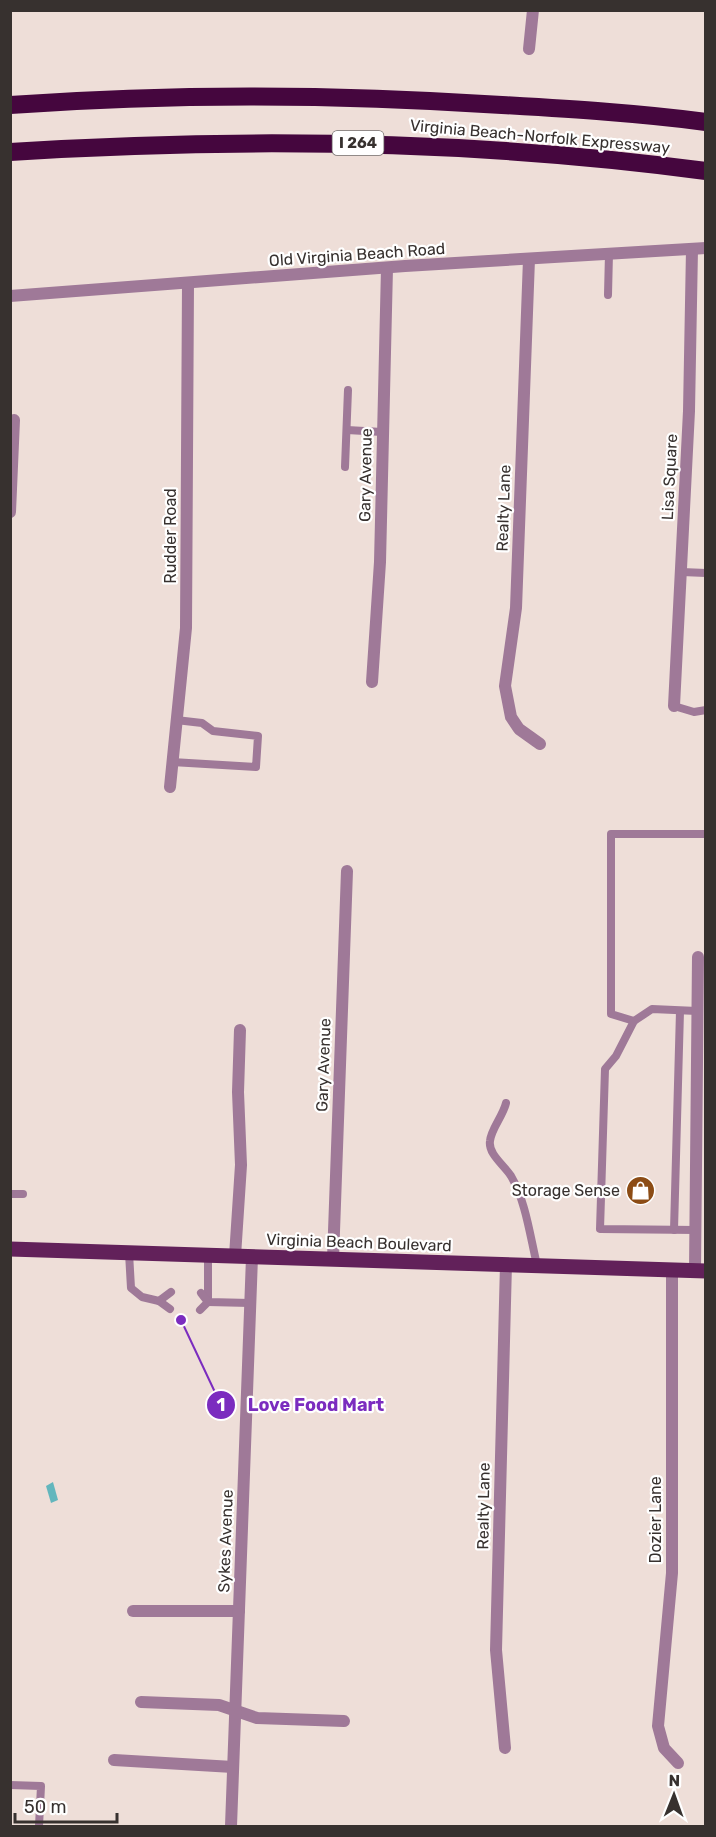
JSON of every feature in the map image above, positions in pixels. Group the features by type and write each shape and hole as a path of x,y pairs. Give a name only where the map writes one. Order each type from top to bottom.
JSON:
{"highway":[{"name":"Virginia Beach-Norfolk Expressway","path":"10,105 174,97 312,96 412,99 560,108 705,122"},
{"name":"Virginia Beach-Norfolk Expressway","path":"10,152 253,141 341,142 559,155 705,171"}],"main road":[{"name":"Virginia Beach Boulevard","path":"10,1249 700,1271"}],"street":[{"path":"530,49 534,10"},
{"name":"Old Virginia Beach Road","path":"10,296 529,258 705,248"},
{"name":"Lisa Square","path":"675,706 682,572 692,249"},
{"name":"Realty Lane","path":"529,258 516,608 505,686 511,717 519,729 540,744"},
{"name":"Gary Avenue","path":"372,682 380,562 387,268"},
{"name":"Rudder Road","path":"170,787 186,628 188,284"},
{"path":"10,512 14,420"},
{"name":"Gary Avenue","path":"333,1259 346,872"},
{"path":"700,1271 696,1230 697,1011 701,957"},
{"path":"235,1256 241,1165 238,1092 240,1029"},
{"name":"Sykes Avenue","path":"231,1827 252,1257"},
{"name":"Realty Lane","path":"505,1748 496,1650 506,1264"},
{"name":"Dozier Lane","path":"672,1270 672,1573 658,1726 664,1748 678,1763"},
{"path":"133,1611 239,1611"},
{"path":"141,1702 206,1703 256,1718 344,1721"},
{"path":"114,1760 233,1767"}],"lane":[{"path":"608,295 609,253"},
{"path":"345,467 348,390"},
{"path":"347,430 382,432"},
{"path":"682,572 705,573"},
{"path":"675,706 694,712 705,710"},
{"path":"172,762 256,767 258,736 213,731 202,723 176,720"},
{"path":"634,1021 612,1014 611,834 705,834"},
{"path":"696,1230 600,1229 605,1069 616,1056 634,1021 652,1009 697,1011"},
{"path":"674,1230 680,1011"},
{"path":"506,1103 502,1118 489,1140 490,1147 511,1177 519,1194 537,1265"},
{"path":"10,1194 23,1194"},
{"path":"129,1253 131,1288 142,1297 159,1301 170,1309"},
{"path":"200,1310 208,1302 208,1255"},
{"path":"159,1301 171,1293"},
{"path":"201,1293 208,1302"},
{"path":"208,1302 250,1303"},
{"path":"10,1785 41,1786 39,1827"}],"water":[{"path":"53,1482 58,1500 51,1503 46,1486"}],"place":[{"name":"Storage Sense","path":"641,1190"},
{"name":"Love Food Mart","path":"181,1320"}]}
